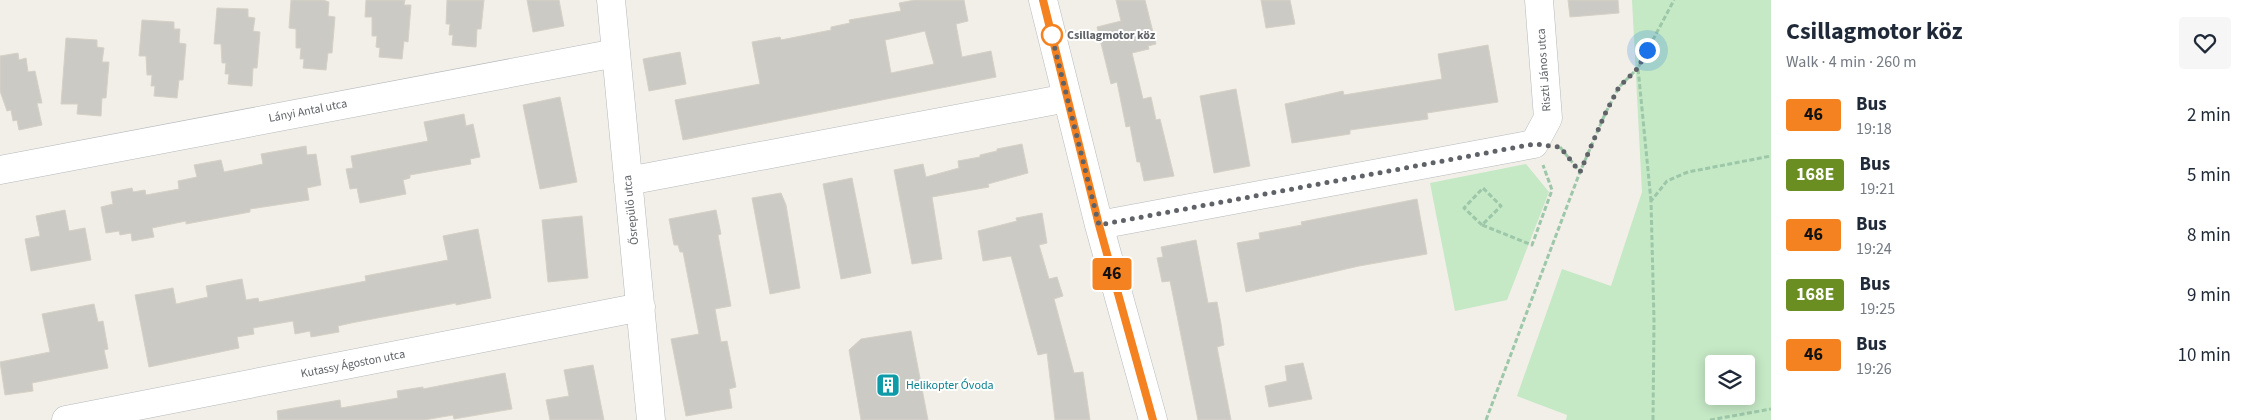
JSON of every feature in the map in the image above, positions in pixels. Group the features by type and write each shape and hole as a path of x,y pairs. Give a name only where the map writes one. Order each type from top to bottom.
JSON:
{"street":[{"name":"Ősrepülő utca","path":"611,0 651,420"},
{"path":"1043,0 1099,225 1153,420"},
{"name":"Riszti János utca","path":"1534,144 1548,118 1539,0"},
{"name":"Lányi Antal utca","path":"0,170 616,53"},
{"path":"628,181 1067,98"},
{"path":"1099,225 1534,144"},
{"name":"Kutassy Ágoston utca","path":"66,420 641,307"}],"path":[{"path":"1486,420 1580,172 1605,114 1619,87 1638,68 1674,0"},
{"path":"1638,68 1651,201 1654,320 1653,420"},
{"path":"1482,225 1501,206 1483,188 1464,208 1482,225 1532,244 1552,190 1534,144 1560,147 1580,172"},
{"path":"1651,201 1667,181 1688,172 1771,156"},
{"path":"1710,420 1771,409"}],"green space":[{"path":"1632,0 1771,0 1771,420 1566,420 1567,415 1517,396 1562,269 1611,286 1642,192"},
{"path":"1526,164 1549,192 1507,300 1455,311 1430,183"}],"building":[{"path":"291,0 323,0 329,2 328,16 335,17 332,53 328,53 326,70 303,68 304,59 300,59 301,48 296,48 296,29 289,28"},
{"path":"366,0 405,0 404,5 411,5 408,42 404,41 402,59 379,57 380,48 376,47 377,36 372,36 372,17 365,17"},
{"path":"447,0 484,0 481,29 477,29 476,47 452,45 453,35 449,35 450,24 446,24"},
{"path":"527,0 559,0 564,26 533,32"},
{"path":"915,0 964,0 968,21 956,24 962,57 991,51 996,77 683,140 675,100 760,84 752,42 780,37 781,40 831,30 831,27 850,23 849,20 901,11 899,3","holes":["925,31 934,64 891,73 885,40"]},
{"path":"1116,0 1145,0 1156,44 1148,46 1149,49 1132,53 1143,99 1151,97 1156,120 1160,119 1174,176 1144,181 1140,162 1137,162 1130,126 1126,127 1117,82 1111,84 1097,27 1121,21"},
{"path":"1261,0 1290,0 1295,24 1266,28"},
{"path":"1568,0 1618,0 1619,13 1570,17"},
{"path":"217,8 248,9 248,17 255,18 253,31 260,32 257,68 253,68 252,86 228,84 229,74 225,74 226,63 222,63 221,44 214,44"},
{"path":"142,20 174,22 174,29 180,29 179,43 186,44 183,80 179,80 177,98 154,96 155,86 151,86 152,75 147,75 146,56 139,56"},
{"path":"66,38 97,40 97,47 104,48 102,62 109,62 106,98 102,98 101,116 77,114 78,104 61,104"},
{"path":"1488,45 1498,102 1427,113 1428,119 1350,130 1350,134 1292,143 1285,104 1343,91 1344,95 1442,79 1438,54"},
{"path":"680,52 686,84 649,91 643,59"},
{"path":"18,53 19,60 26,58 28,72 35,71 42,103 37,103 42,125 19,130 17,120 13,121 11,110 7,111 0,91 0,56"},
{"path":"1236,89 1250,166 1214,173 1200,96"},
{"path":"560,97 577,182 540,189 523,105"},
{"path":"464,114 466,126 473,124 480,157 470,159 471,164 410,175 410,178 403,180 406,194 360,203 357,188 350,189 346,169 353,168 351,156 428,141 424,122"},
{"path":"1022,144 1028,173 988,184 989,187 932,197 942,259 912,264 894,170 923,164 926,177 959,168 958,161 980,157 980,155 997,151 997,149"},
{"path":"306,146 307,155 316,154 321,185 307,188 309,200 250,209 250,212 186,224 186,221 152,228 154,237 132,241 131,233 120,235 119,231 106,233 101,207 113,204 111,192 132,188 133,192 145,190 146,195 179,189 178,181 197,177 194,165 221,160 224,172 263,164 261,154"},
{"path":"852,178 871,273 841,279 823,184"},
{"path":"781,193 786,205 800,288 770,294 752,198"},
{"path":"1417,199 1427,254 1359,266 1246,292 1237,243 1260,239 1259,233 1302,225 1301,222"},
{"path":"65,210 69,231 85,228 91,260 31,271 25,239 40,236 36,216"},
{"path":"716,210 721,234 718,235 731,306 715,309 721,342 727,341 736,387 729,389 732,408 686,416 671,339 699,334 683,252 680,252 678,245 674,245 669,219"},
{"path":"1042,213 1047,243 1039,245 1049,279 1057,277 1063,296 1054,299 1074,373 1083,372 1090,420 1055,420 1047,353 1038,355 1011,256 983,261 978,231 1017,221 1016,218"},
{"path":"582,216 588,278 548,282 542,220"},
{"path":"478,229 491,298 351,323 338,326 339,332 311,337 310,331 295,334 293,321 253,328 254,334 237,337 239,348 149,367 135,295 173,288 176,304 208,297 206,286 242,279 246,300 258,298 259,302 366,281 365,276 448,260 443,236"},
{"path":"1196,240 1208,303 1217,302 1224,345 1217,347 1231,420 1198,420 1170,281 1162,282 1157,258 1163,257 1161,247"},
{"path":"94,304 98,322 103,321 108,349 104,350 108,368 32,383 33,391 5,395 0,362 50,352 42,314"},
{"name":"Helikopter Óvoda","path":"911,331 928,420 861,420 849,350 861,339"},
{"path":"1303,363 1312,399 1269,407 1265,386 1287,381 1285,366"},
{"path":"593,365 604,420 550,420 546,400 569,396 564,370"},
{"path":"505,373 512,409 454,419 453,415 424,420 278,420 277,411 340,400 341,408 398,398 397,391 423,387 423,389"}],"bus line":[{"name":"46","path":"1043,0 1099,225 1153,420"}],"place":[{"name":"Csillagmotor köz","path":"1052,35"},
{"name":"Helikopter Óvoda","path":"888,385"}],"route":[{"path":"1052,35 1051,33 1099,225 1534,144 1560,147 1580,172 1619,87 1638,68 1647,50"}]}
